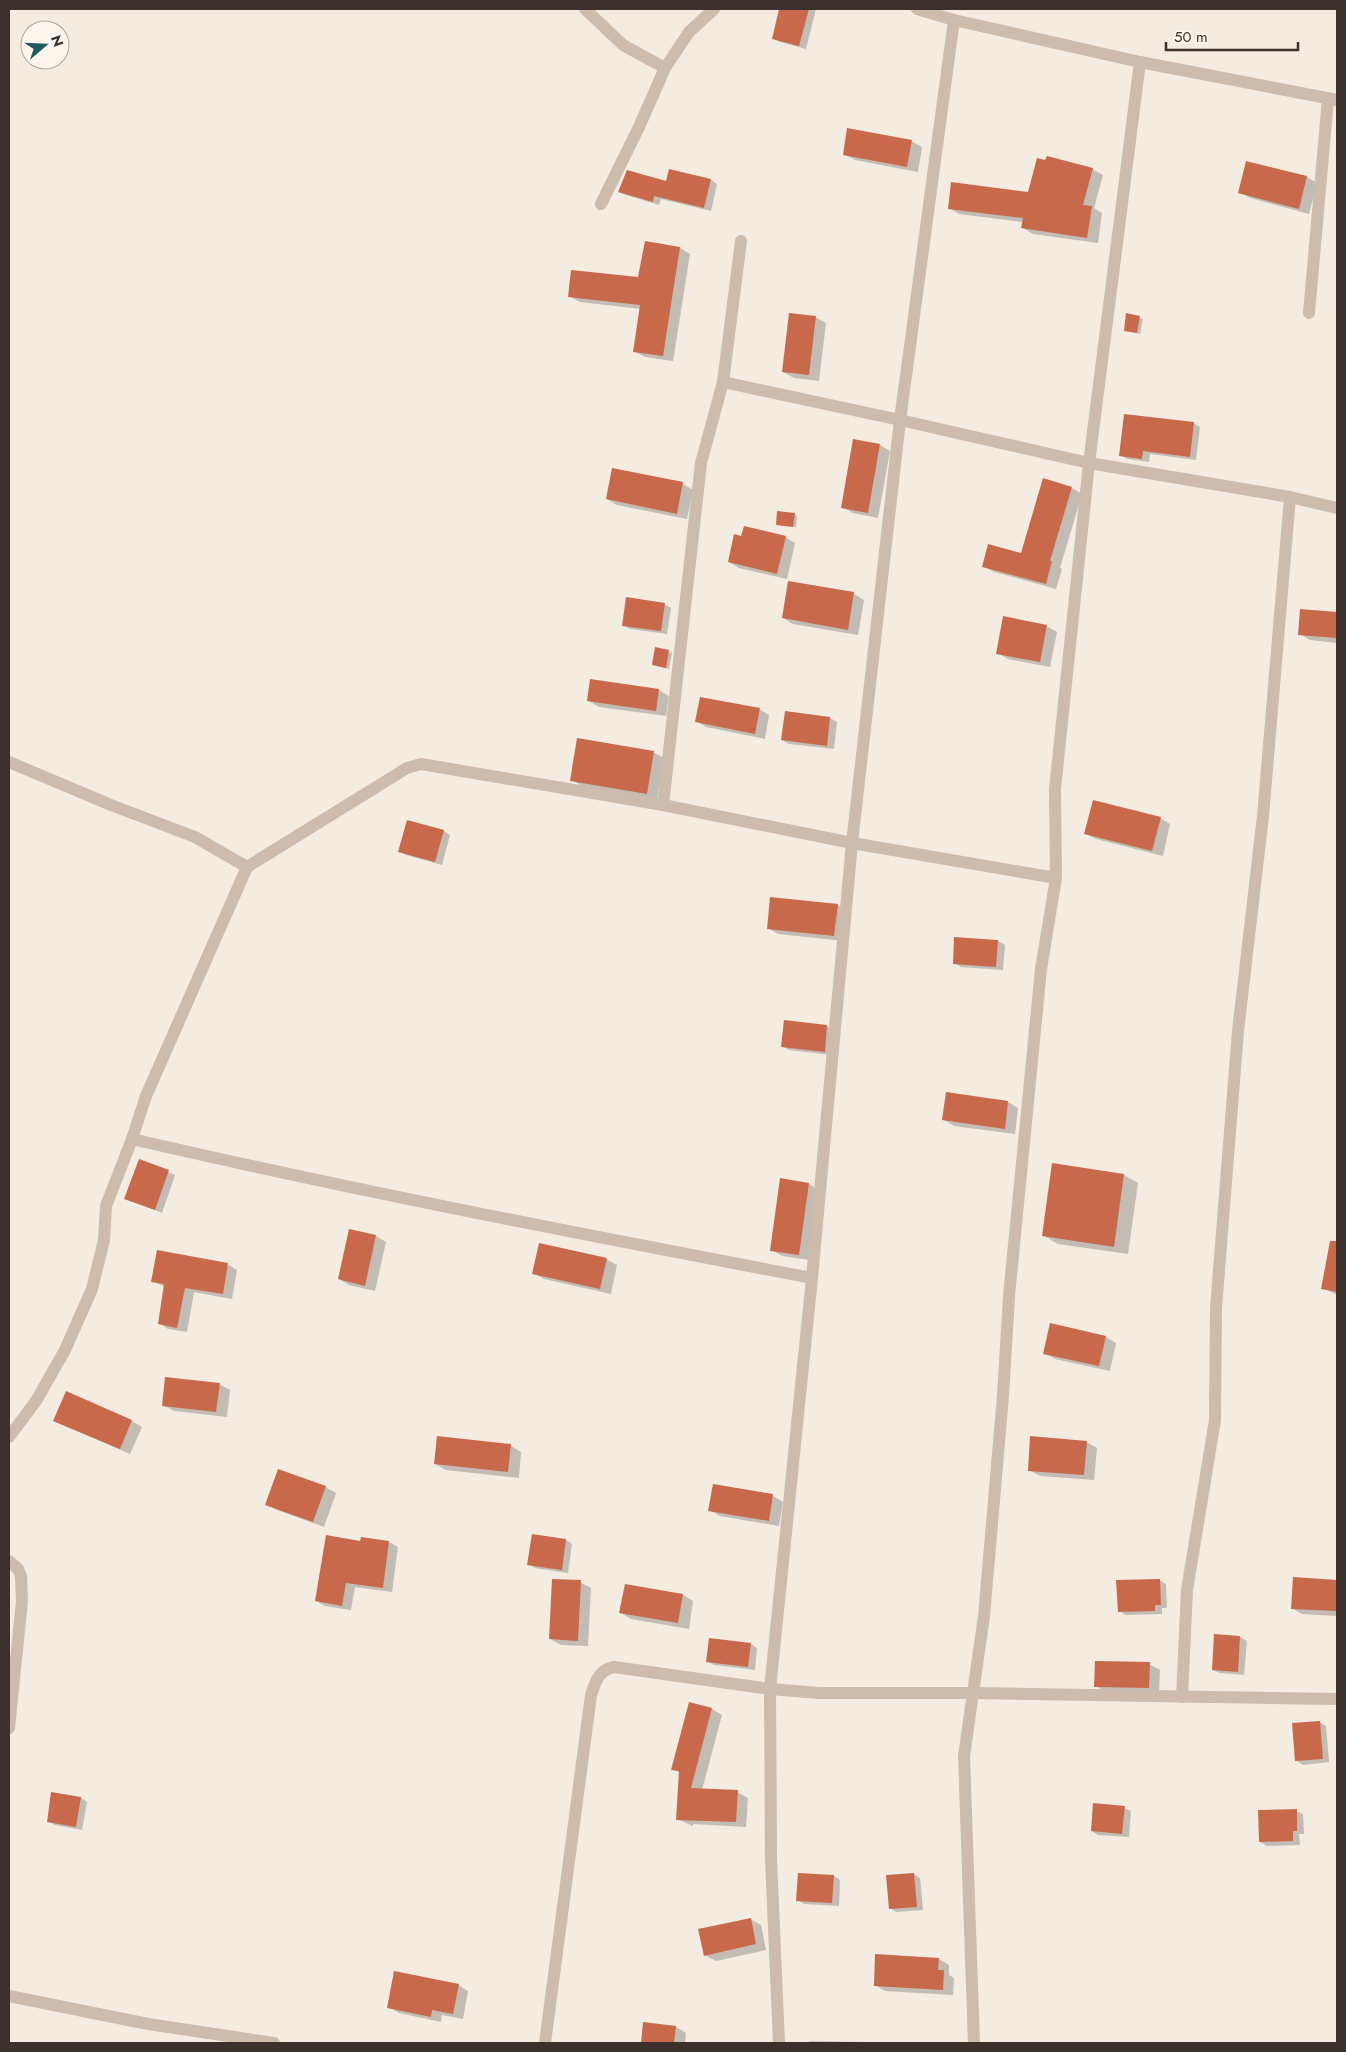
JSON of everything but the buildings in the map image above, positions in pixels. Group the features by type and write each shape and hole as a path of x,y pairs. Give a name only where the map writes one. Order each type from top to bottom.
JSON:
{"street":[{"path":"585,9 622,46 665,68"},
{"path":"600,204 639,127 665,68 690,32 714,9"},
{"path":"916,9 954,20 1140,62 1333,100 1308,313"},
{"path":"779,2043 770,1859 770,1689 812,1278 852,843 900,420 954,20"},
{"path":"974,2043 964,1756 984,1616 1003,1396 1010,1286 1041,969 1056,878 1055,789 1089,463 1140,62"},
{"path":"663,805 701,463 723,382 741,241"},
{"path":"723,382 1089,463 1290,497 1337,508"},
{"path":"1182,1697 1187,1590 1215,1420 1216,1308 1238,1031 1263,816 1290,497"},
{"path":"9,762 111,805 195,837 247,866"},
{"path":"9,1437 36,1401 65,1350 92,1289 104,1240 106,1206 132,1139 146,1096 247,866 280,848 406,768 421,764 663,805 852,843 1056,878"},
{"path":"132,1139 598,1237 812,1278"},
{"path":"9,1561 18,1568 21,1576 22,1601 9,1728"},
{"path":"545,2043 591,1694 598,1677 605,1669 614,1666 770,1689 818,1693 972,1693 1337,1700 1337,1711"},
{"path":"9,1996 148,2024 274,2043"}]}
